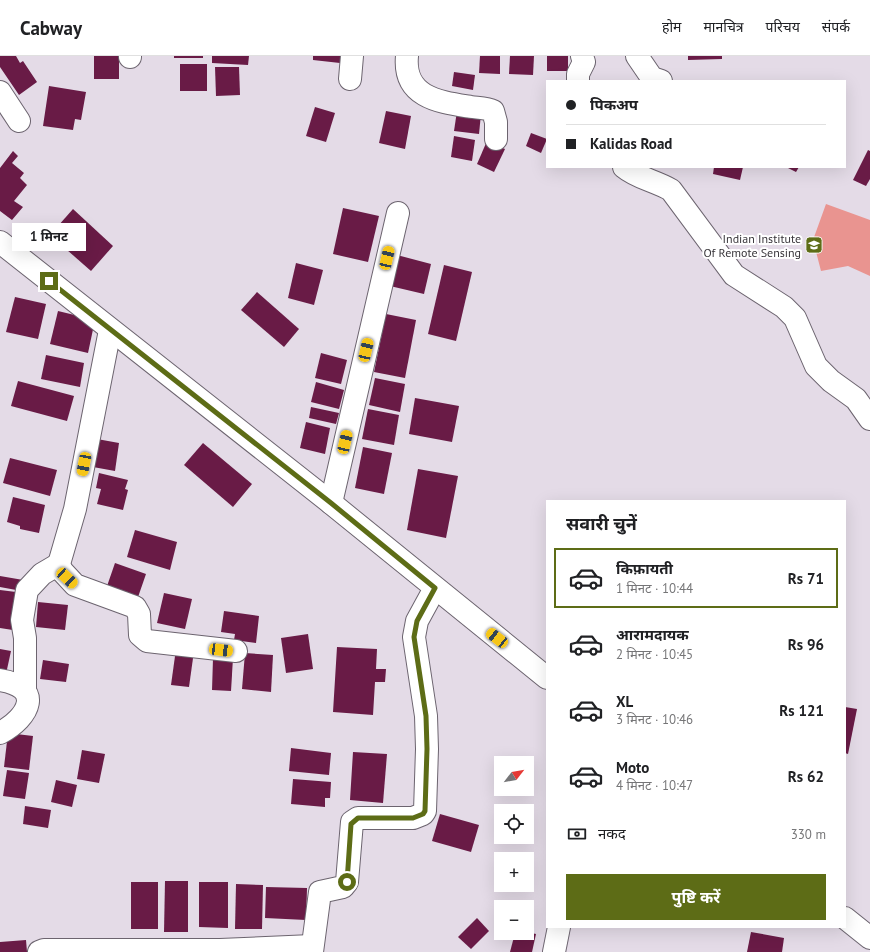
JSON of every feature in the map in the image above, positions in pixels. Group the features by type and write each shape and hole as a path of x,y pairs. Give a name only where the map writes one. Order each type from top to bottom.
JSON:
{"street":[{"path":"350,79 352,56"},
{"path":"407,56 407,73 420,92 444,102 493,111 496,122 496,138"},
{"path":"578,80 578,74 584,65 582,56"},
{"path":"637,56 652,78 658,80"},
{"path":"0,92 19,121"},
{"path":"625,168 630,172 659,183 671,190 734,275 784,307 795,318 816,366 831,381 856,399 870,419"},
{"path":"331,503 398,213"},
{"path":"0,242 331,503 546,677"},
{"path":"110,330 75,509 59,564 62,572 75,585 135,607 139,614 140,635 147,641 236,651"},
{"path":"0,733 14,725 22,718 28,700 25,690 25,638 22,620 27,590 42,574 59,564"},
{"path":"39,952 44,950 220,951 312,949 320,892 343,887 347,882 352,822 358,818 413,818 423,814 425,811 427,749 426,716 414,637 417,621 435,588"},
{"path":"0,680 18,684 25,690"},
{"path":"846,919 870,938"},
{"path":"554,952 559,928"}],"shaded area":[{"path":"826,204 870,220 870,276 848,266 821,271 813,240"}],"building":[{"path":"0,56 16,56 20,63 23,61 37,82 19,95 0,67"},
{"path":"94,56 119,56 119,79 94,79"},
{"path":"174,56 203,56 203,58 174,58"},
{"path":"212,56 249,56 248,65 212,63"},
{"path":"313,56 340,56 340,63 313,60"},
{"path":"480,56 500,56 500,74 479,73"},
{"path":"510,56 534,56 533,75 509,74"},
{"path":"547,56 568,56 568,71 547,71"},
{"path":"688,56 722,56 722,59 688,60"},
{"path":"180,64 207,64 207,91 180,91"},
{"path":"215,67 239,67 240,95 216,96"},
{"path":"454,72 475,75 473,90 452,86"},
{"path":"49,86 86,92 81,120 75,119 73,130 43,126"},
{"path":"315,107 335,113 326,142 306,136"},
{"path":"386,111 411,116 405,149 379,143"},
{"path":"457,111 481,114 479,134 454,131"},
{"path":"531,133 546,139 541,153 526,146"},
{"path":"454,136 475,140 472,161 451,157"},
{"path":"487,141 505,149 494,172 477,164"},
{"path":"868,150 870,151 870,179 866,186 853,180"},
{"path":"13,151 18,156 12,163 24,173 20,178 27,185 14,201 23,207 12,220 0,211 0,168"},
{"path":"714,168 743,168 740,180 713,174"},
{"path":"788,168 798,168 796,172"},
{"path":"343,208 379,216 368,262 333,254"},
{"path":"73,209 113,246 91,271 50,235"},
{"path":"397,255 431,264 424,294 390,286"},
{"path":"296,263 323,270 314,305 288,298"},
{"path":"444,265 472,272 456,341 428,334"},
{"path":"257,292 299,329 284,347 241,310"},
{"path":"15,297 46,304 38,339 6,332"},
{"path":"58,311 95,320 88,353 50,344"},
{"path":"386,314 416,320 405,378 374,372"},
{"path":"321,353 347,360 341,384 315,378"},
{"path":"46,355 84,363 80,387 41,379"},
{"path":"375,378 405,384 400,412 369,405"},
{"path":"18,381 74,396 67,421 11,406"},
{"path":"316,382 344,390 339,409 311,402"},
{"path":"415,398 459,406 452,442 409,434"},
{"path":"311,407 339,413 336,424 309,418"},
{"path":"368,409 399,415 394,445 362,439"},
{"path":"306,422 330,428 325,454 300,448"},
{"path":"97,439 119,443 115,471 93,467"},
{"path":"203,443 252,484 233,507 184,465"},
{"path":"363,447 392,453 384,494 355,488"},
{"path":"10,458 57,470 50,496 3,483"},
{"path":"418,469 458,476 446,538 407,530"},
{"path":"99,473 128,480 125,489 128,490 123,510 97,504 101,489 96,488"},
{"path":"13,497 45,505 39,533 20,529 20,526 7,522"},
{"path":"135,530 177,542 170,570 127,557"},
{"path":"115,563 146,574 137,600 106,589"},
{"path":"0,576 29,581 27,592 0,587"},
{"path":"0,590 24,593 19,631 0,628"},
{"path":"164,593 192,599 185,629 157,623"},
{"path":"38,602 68,605 65,630 36,627"},
{"path":"224,611 259,616 256,643 234,640 235,634 221,632"},
{"path":"308,634 313,669 286,673 281,638"},
{"path":"337,647 377,649 376,669 386,669 385,682 375,682 373,715 333,712"},
{"path":"0,649 11,651 6,674 0,672"},
{"path":"176,649 194,651 189,687 171,685"},
{"path":"245,653 273,655 271,692 242,689"},
{"path":"213,658 233,658 231,691 212,690"},
{"path":"43,660 69,664 66,682 40,679"},
{"path":"846,707 857,709 848,754 846,753"},
{"path":"8,733 33,736 29,770 4,767"},
{"path":"291,748 331,753 329,775 289,771"},
{"path":"82,750 105,754 99,783 77,779"},
{"path":"353,752 387,754 383,803 350,800"},
{"path":"7,770 29,773 25,799 3,796"},
{"path":"293,779 331,782 330,798 325,798 325,807 291,804"},
{"path":"56,780 77,785 72,807 51,802"},
{"path":"25,806 51,810 48,828 23,824"},
{"path":"440,814 479,825 471,852 432,841"},
{"path":"165,881 188,881 188,932 164,932"},
{"path":"131,882 158,882 158,929 131,929"},
{"path":"199,882 228,882 228,928 199,927"},
{"path":"236,884 263,885 262,929 235,929"},
{"path":"266,887 307,888 306,920 265,918"},
{"path":"477,918 489,931 471,949 458,937"},
{"path":"751,932 784,938 782,952 747,952"},
{"path":"534,934 536,934 532,952 510,952 513,940 534,940"},
{"path":"26,940 27,952 0,952 0,942"}],"place":[{"name":"Indian Institute Of Remote Sensing","path":"814,245"}],"route":[{"path":"49,281 331,503 435,588 417,621 414,637 414,645 426,716 427,749 425,811 423,814 413,818 356,818 351,824 347,882"}]}
